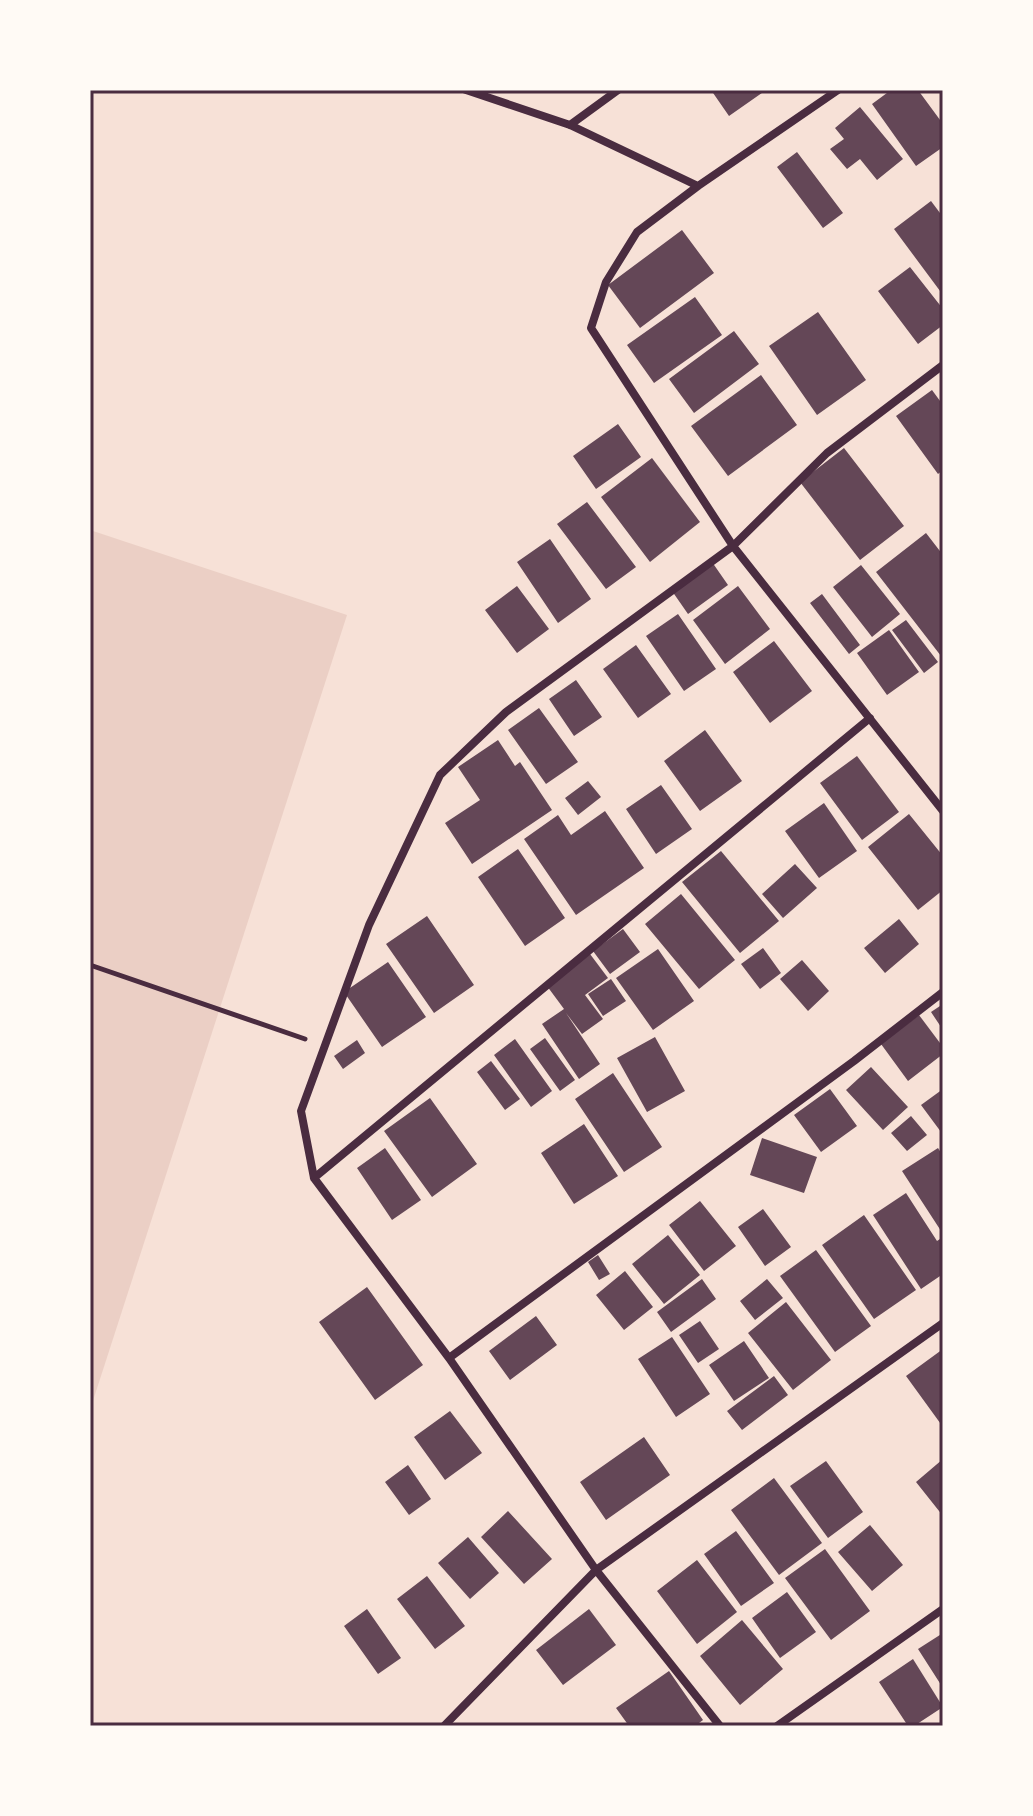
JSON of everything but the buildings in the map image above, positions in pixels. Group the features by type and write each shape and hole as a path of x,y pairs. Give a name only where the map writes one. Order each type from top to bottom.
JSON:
{"street":[{"path":"466,90 570,125 698,186"},
{"path":"570,125 618,90"},
{"path":"838,90 637,232 606,282 591,328 733,546 943,811"},
{"path":"720,1726 596,1570 449,1358 314,1178 301,1111 369,925 440,775 506,712 733,546 827,453 943,365"},
{"path":"314,1178 870,718"},
{"path":"449,1358 854,1061 943,992"},
{"path":"444,1726 596,1570 943,1323"},
{"path":"777,1726 943,1609"}],"path":[{"path":"90,965 323,1045"}],"shaded area":[{"path":"90,530 347,615 90,1410"}]}
